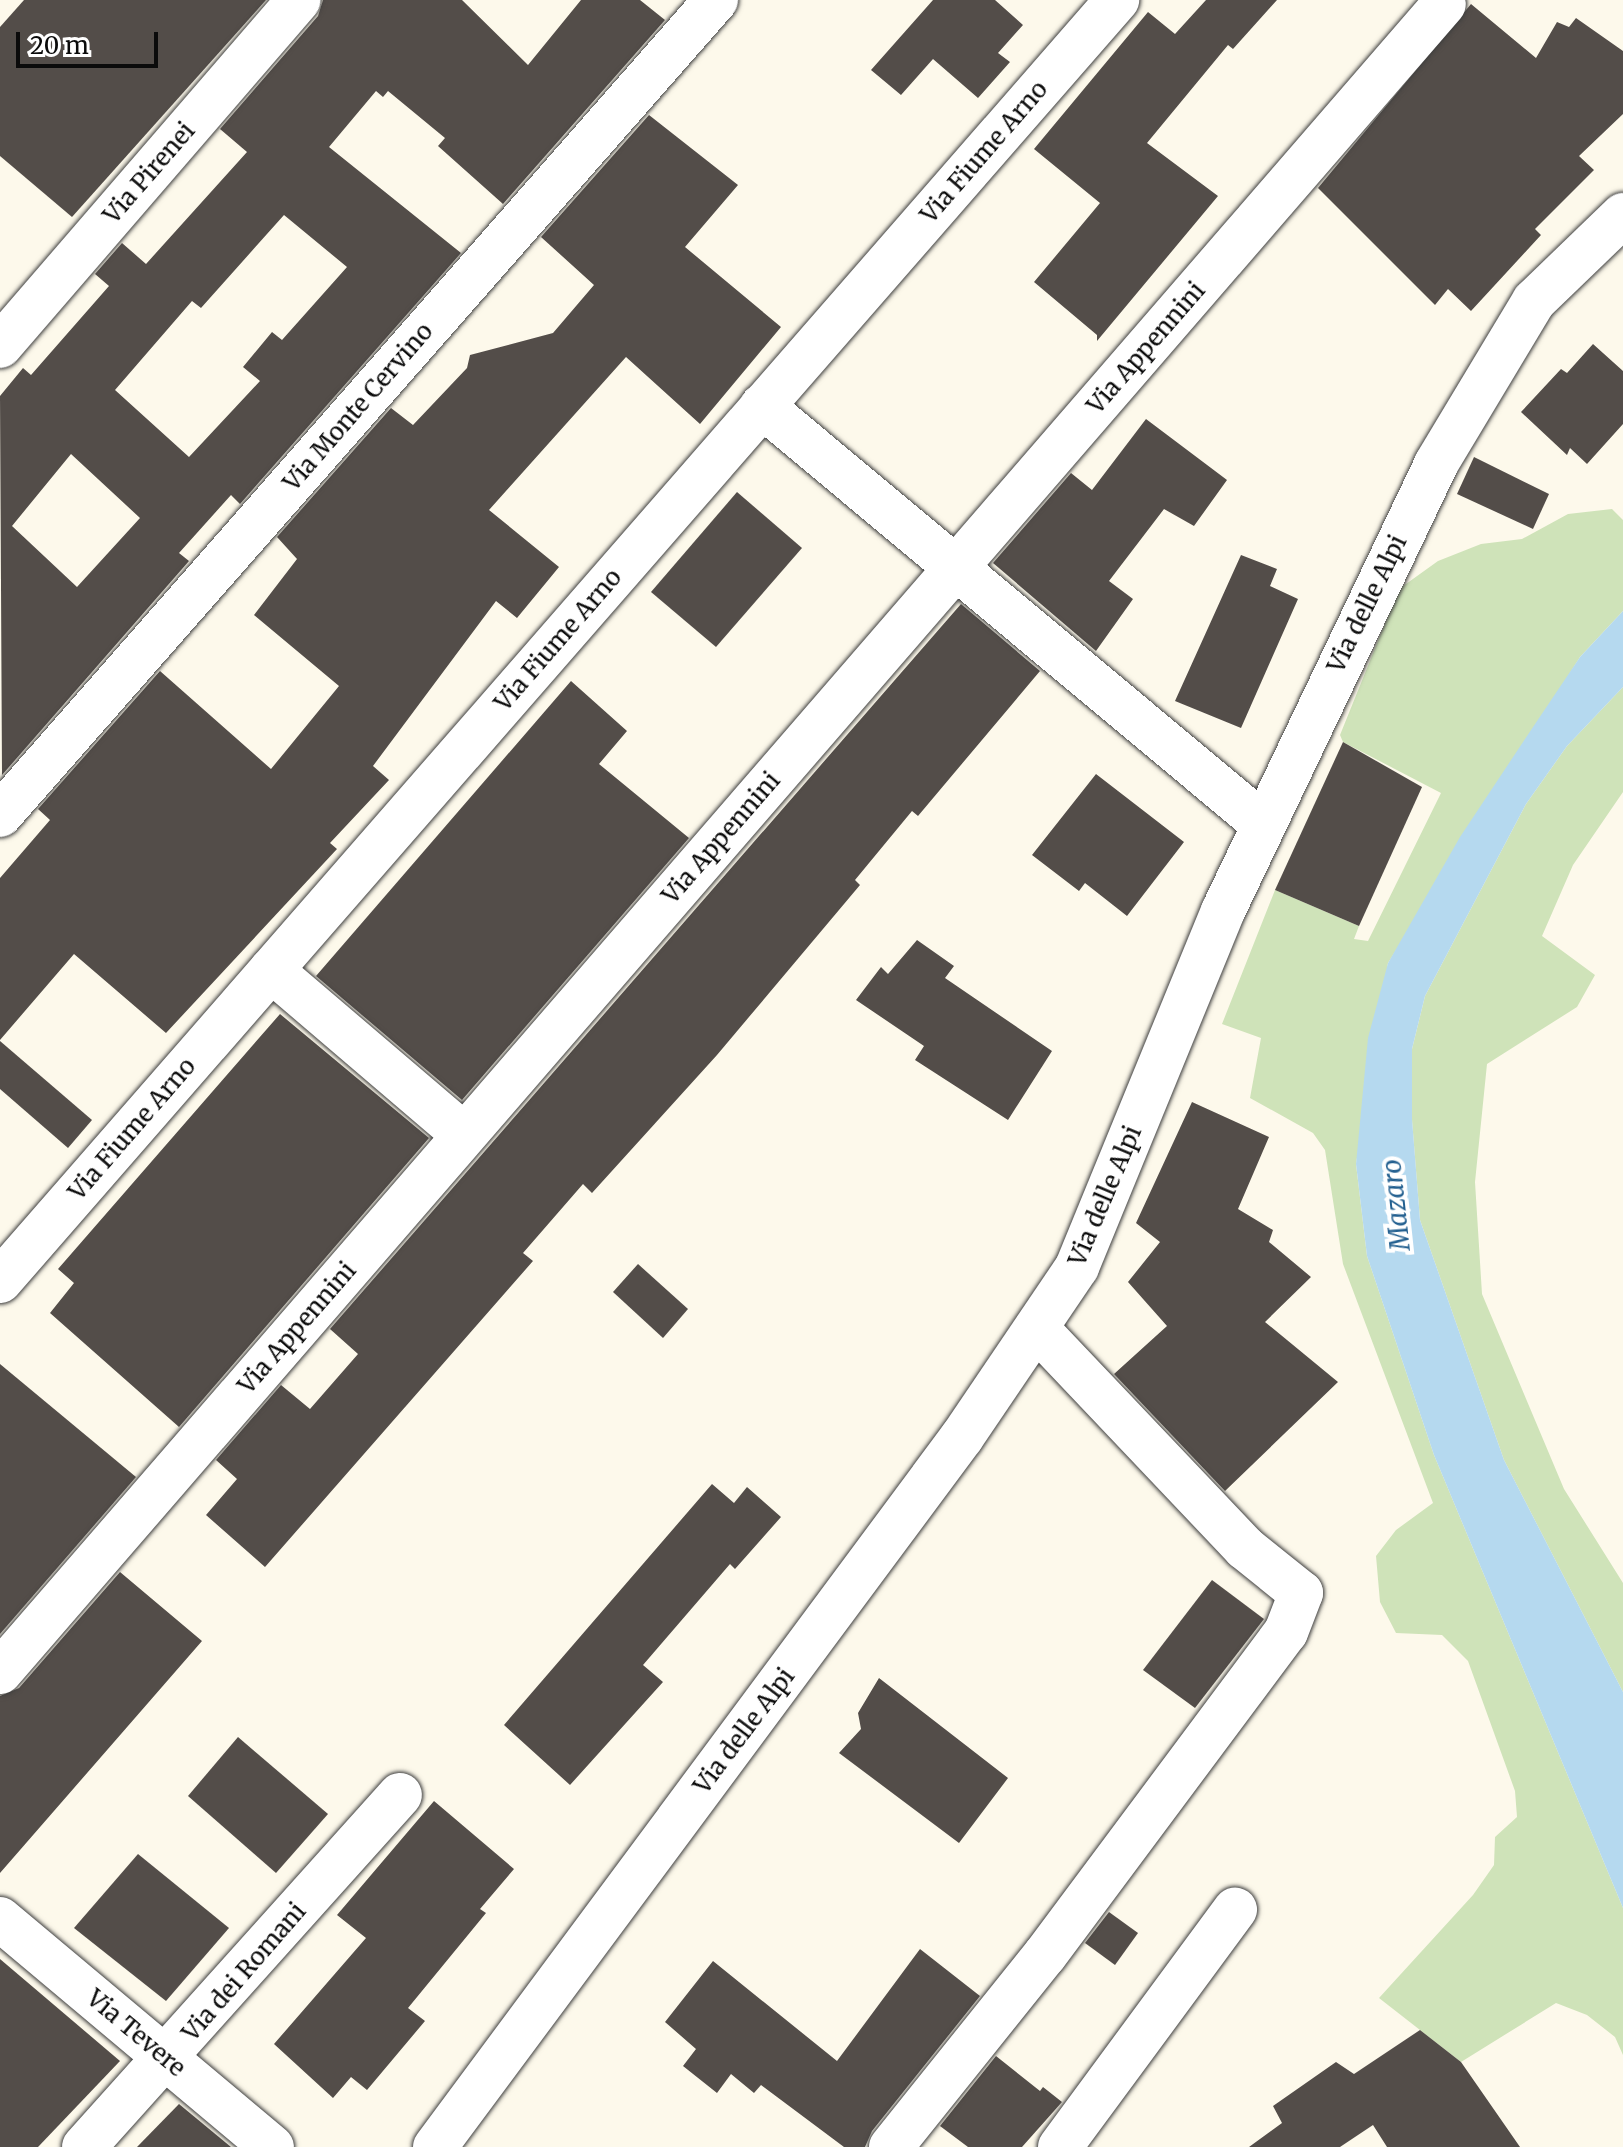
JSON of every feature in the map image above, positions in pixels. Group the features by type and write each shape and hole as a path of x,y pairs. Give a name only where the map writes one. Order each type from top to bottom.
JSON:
{"street":[{"name":"Via Pirenei","path":"0,346 299,0"},
{"name":"Via Monte Cervino","path":"0,815 716,0"},
{"name":"Via Fiume Arno","path":"0,1281 1117,0"},
{"name":"Via Appennini","path":"0,1672 1444,4"},
{"name":"Via delle Alpi","path":"435,2147 962,1437 1077,1267 1263,824 1436,464 1534,301 1623,215"},
{"path":"762,406 1263,824"},
{"path":"271,970 464,1135"},
{"path":"891,2147 1045,1955 1286,1632 1301,1593 1245,1548 1036,1328"},
{"name":"Via dei Romani","path":"84,2147 167,2059 400,1795"},
{"path":"1060,2147 1235,1910"},
{"name":"Via Tevere","path":"0,1919 272,2147"}],"green space":[{"path":"1612,509 1623,520 1623,611 1580,657 1388,963 1356,1164 1367,1256 1434,1455 1623,1908 1623,2055 1615,2037 1587,2015 1556,2003 1461,2062 1379,1998 1473,1895 1494,1865 1495,1837 1517,1817 1515,1791 1468,1661 1442,1635 1396,1633 1380,1602 1376,1556 1396,1530 1433,1503 1343,1264 1325,1150 1313,1133 1250,1098 1261,1038 1222,1024 1275,890 1359,926 1354,939 1368,941 1441,793 1343,742 1340,735 1399,589 1438,561 1481,544 1522,539 1568,514"},
{"path":"1623,687 1623,792 1573,865 1542,936 1595,975 1577,1007 1487,1064 1475,1182 1482,1294 1564,1489 1623,1583 1623,1692 1504,1460 1420,1220 1412,1120 1412,1049 1425,996 1526,804 1567,746"}],"water":[{"name":"Mazaro","path":"1623,611 1623,687 1567,746 1526,804 1425,996 1412,1049 1412,1119 1420,1220 1504,1460 1623,1692 1623,1908 1434,1455 1367,1256 1356,1164 1368,1038 1388,963 1460,837 1527,736 1580,657"}],"building":[{"path":"24,0 266,0 72,217 0,156 0,27"},
{"path":"323,0 462,0 528,65 581,0 640,0 665,20 503,204 438,146 445,138 388,91 383,97 376,91 329,147 461,253 240,504 231,495 179,553 189,561 2,775 0,396 23,368 31,375 109,286 95,274 122,243 146,264 247,152 220,129 318,16","holes":["284,215 347,267 282,340 272,332 243,367 260,381 189,457 115,390 192,301 201,308","71,454 140,518 77,587 12,526"]},
{"path":"933,0 995,0 1023,25 998,53 1010,62 978,98 933,59 901,95 871,70"},
{"path":"1206,0 1277,0 1233,49 1228,45 1147,143 1218,196 1097,341 1097,335 1034,282 1100,203 1034,149 1148,12 1175,34"},
{"path":"1471,4 1536,58 1557,22 1569,27 1576,18 1623,51 1623,114 1579,156 1594,170 1535,229 1541,235 1471,311 1448,289 1435,305 1318,188"},
{"path":"649,115 738,185 685,247 781,327 700,424 626,357 489,510 559,567 517,618 496,601 373,766 389,780 330,843 337,849 166,1033 74,954 0,1040 0,878 50,820 38,809 160,671 271,769 339,686 254,615 297,559 277,537 391,408 413,425 467,368 470,355 553,333 594,285 541,237"},
{"path":"1593,344 1623,371 1623,424 1587,464 1570,448 1567,455 1521,412 1561,369 1567,373"},
{"path":"1146,419 1227,480 1194,526 1164,509 1109,581 1133,599 1096,651 993,563 1071,473 1092,490"},
{"path":"1474,457 1549,494 1533,529 1457,494"},
{"path":"737,492 802,548 716,647 651,592"},
{"path":"1241,555 1277,569 1270,586 1298,599 1241,728 1175,701"},
{"path":"961,604 1040,671 918,816 912,811 855,880 860,885 717,1055 592,1193 583,1184 523,1253 533,1261 265,1567 206,1515 237,1479 216,1460 281,1385 310,1409 358,1354 330,1329"},
{"path":"571,681 627,731 599,764 689,838 462,1100 316,976"},
{"path":"1343,742 1422,787 1359,926 1275,890"},
{"path":"1096,774 1184,842 1127,916 1085,883 1079,891 1032,855"},
{"path":"917,940 954,966 945,978 1052,1051 1008,1120 915,1060 924,1046 856,1000 881,967 888,974"},
{"path":"280,1014 429,1138 179,1427 50,1313 74,1283 58,1269"},
{"path":"0,1041 92,1120 68,1148 0,1089"},
{"path":"1192,1102 1269,1137 1238,1209 1273,1230 1269,1242 1311,1277 1265,1322 1338,1382 1225,1491 1114,1374 1167,1326 1128,1282 1160,1242 1136,1223"},
{"path":"638,1264 688,1309 663,1338 613,1292"},
{"path":"0,1364 136,1477 0,1634"},
{"path":"712,1484 734,1503 747,1487 781,1517 735,1569 730,1564 643,1665 663,1682 570,1785 504,1725"},
{"path":"120,1572 202,1641 0,1873 0,1696 19,1688"},
{"path":"1212,1580 1264,1619 1195,1708 1143,1670"},
{"path":"879,1678 1008,1778 959,1843 839,1753 861,1729 858,1713"},
{"path":"238,1737 328,1814 276,1873 188,1796"},
{"path":"434,1801 514,1869 480,1909 486,1913 408,2008 425,2021 367,2090 351,2077 333,2098 274,2044 366,1938 337,1915"},
{"path":"138,1854 229,1928 166,2001 74,1928"},
{"path":"1109,1912 1138,1933 1115,1965 1085,1943"},
{"path":"920,1949 980,1996 872,2131 865,2147 844,2147 761,2085 754,2093 731,2074 717,2093 683,2066 696,2049 665,2022 713,1961 837,2061"},
{"path":"0,1959 120,2061 38,2147 0,2147"},
{"path":"1420,2030 1461,2062 1520,2147 1387,2147 1373,2125 1340,2147 1249,2147 1282,2123 1273,2106 1336,2062 1354,2074"},
{"path":"996,2056 1040,2091 1043,2087 1062,2102 1022,2147 968,2147 940,2126"},
{"path":"179,2104 231,2147 137,2147"}]}
